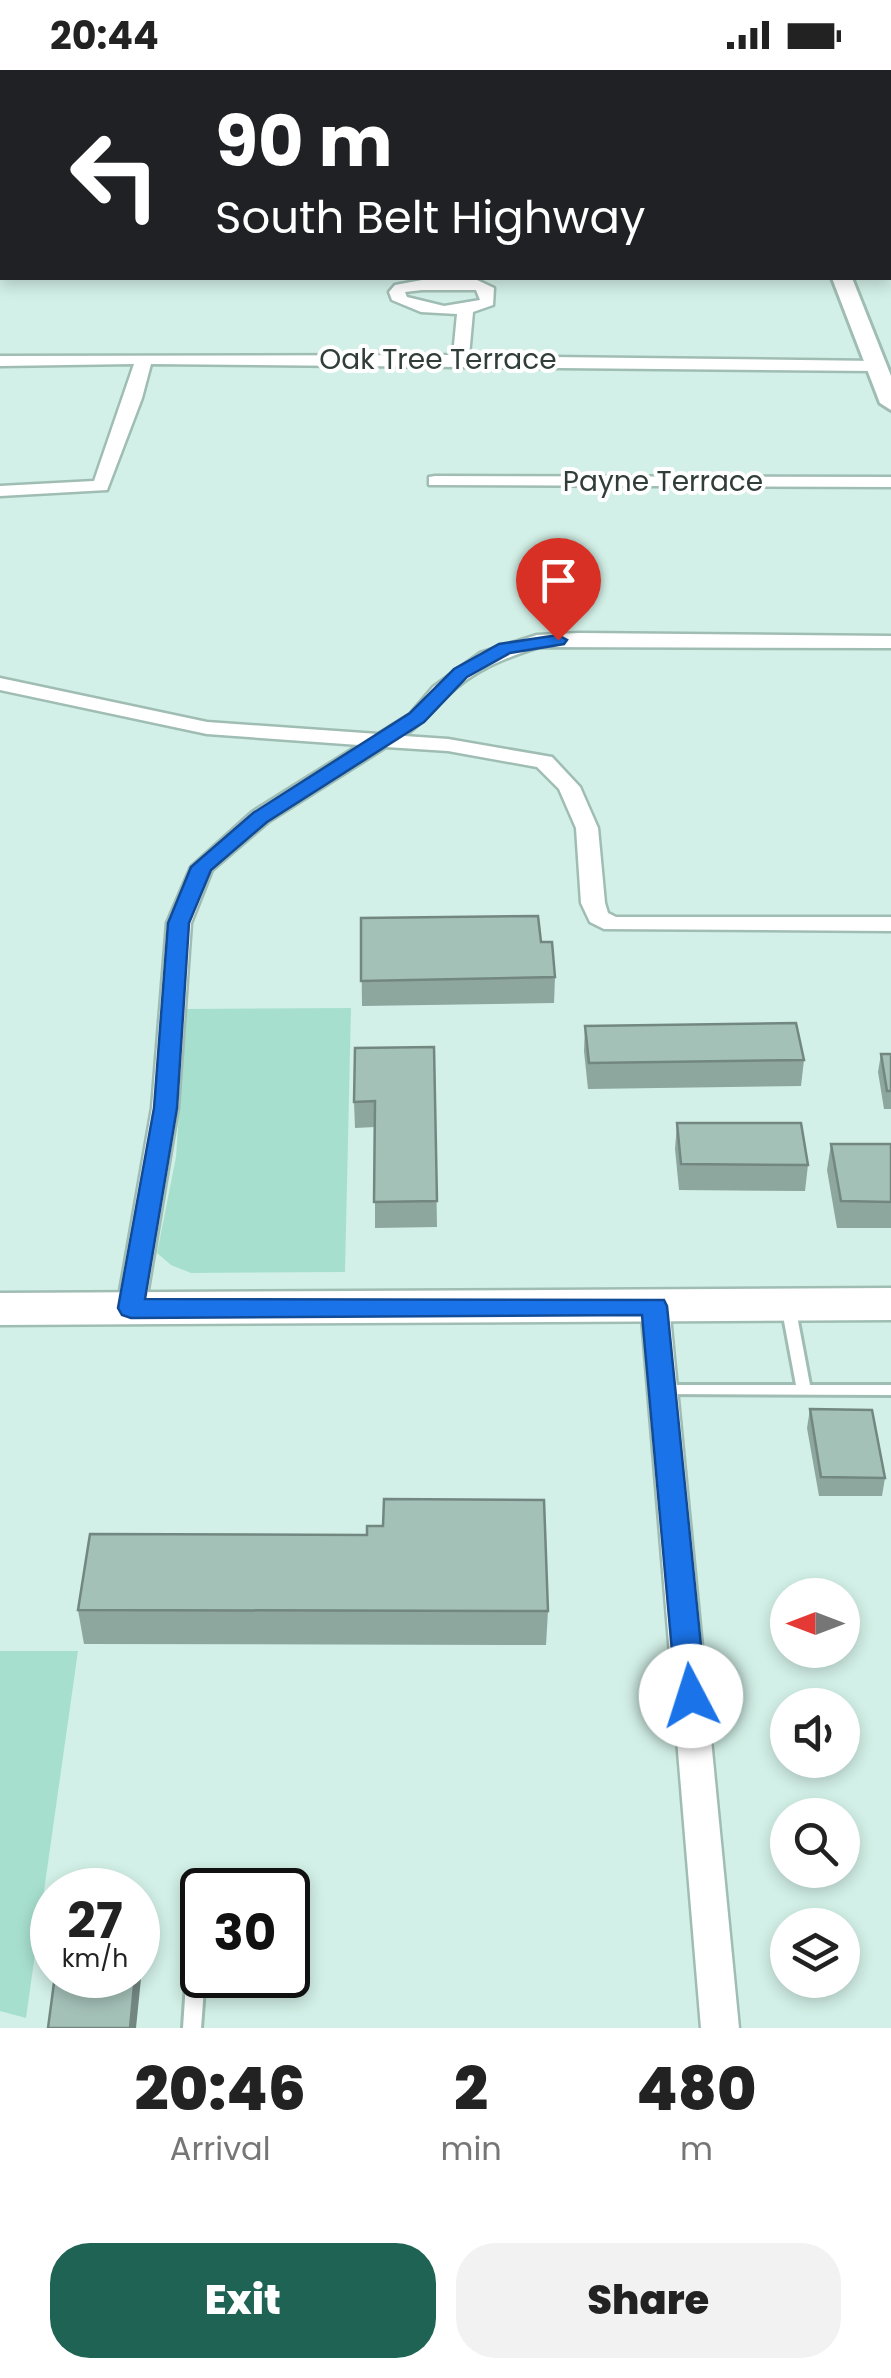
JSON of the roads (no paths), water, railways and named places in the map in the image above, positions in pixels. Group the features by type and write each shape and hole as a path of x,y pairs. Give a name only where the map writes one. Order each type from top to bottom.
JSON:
{"main road":[{"path":"0,1309 891,1304"}],"street":[{"path":"843,280 891,403"},
{"path":"422,285 486,288 488,302 465,311 406,304 396,292 422,285"},
{"path":"461,360 465,311"},
{"name":"Oak Tree Terrace","path":"0,361 286,358 876,366"},
{"path":"0,491 101,486 134,398 143,362"},
{"name":"Payne Terrace","path":"435,481 891,482"},
{"path":"131,1308 165,1108 179,923 184,902 202,867 260,818 417,718 460,673 505,648 536,641 891,642"},
{"path":"0,684 207,728 492,750 544,762 570,787 587,828 592,902 598,917 612,924 891,924"},
{"path":"654,1306 720,2028"}],"lane":[{"path":"788,1305 804,1390"},
{"path":"662,1390 891,1390"},
{"path":"192,2028 194,1998"}]}
